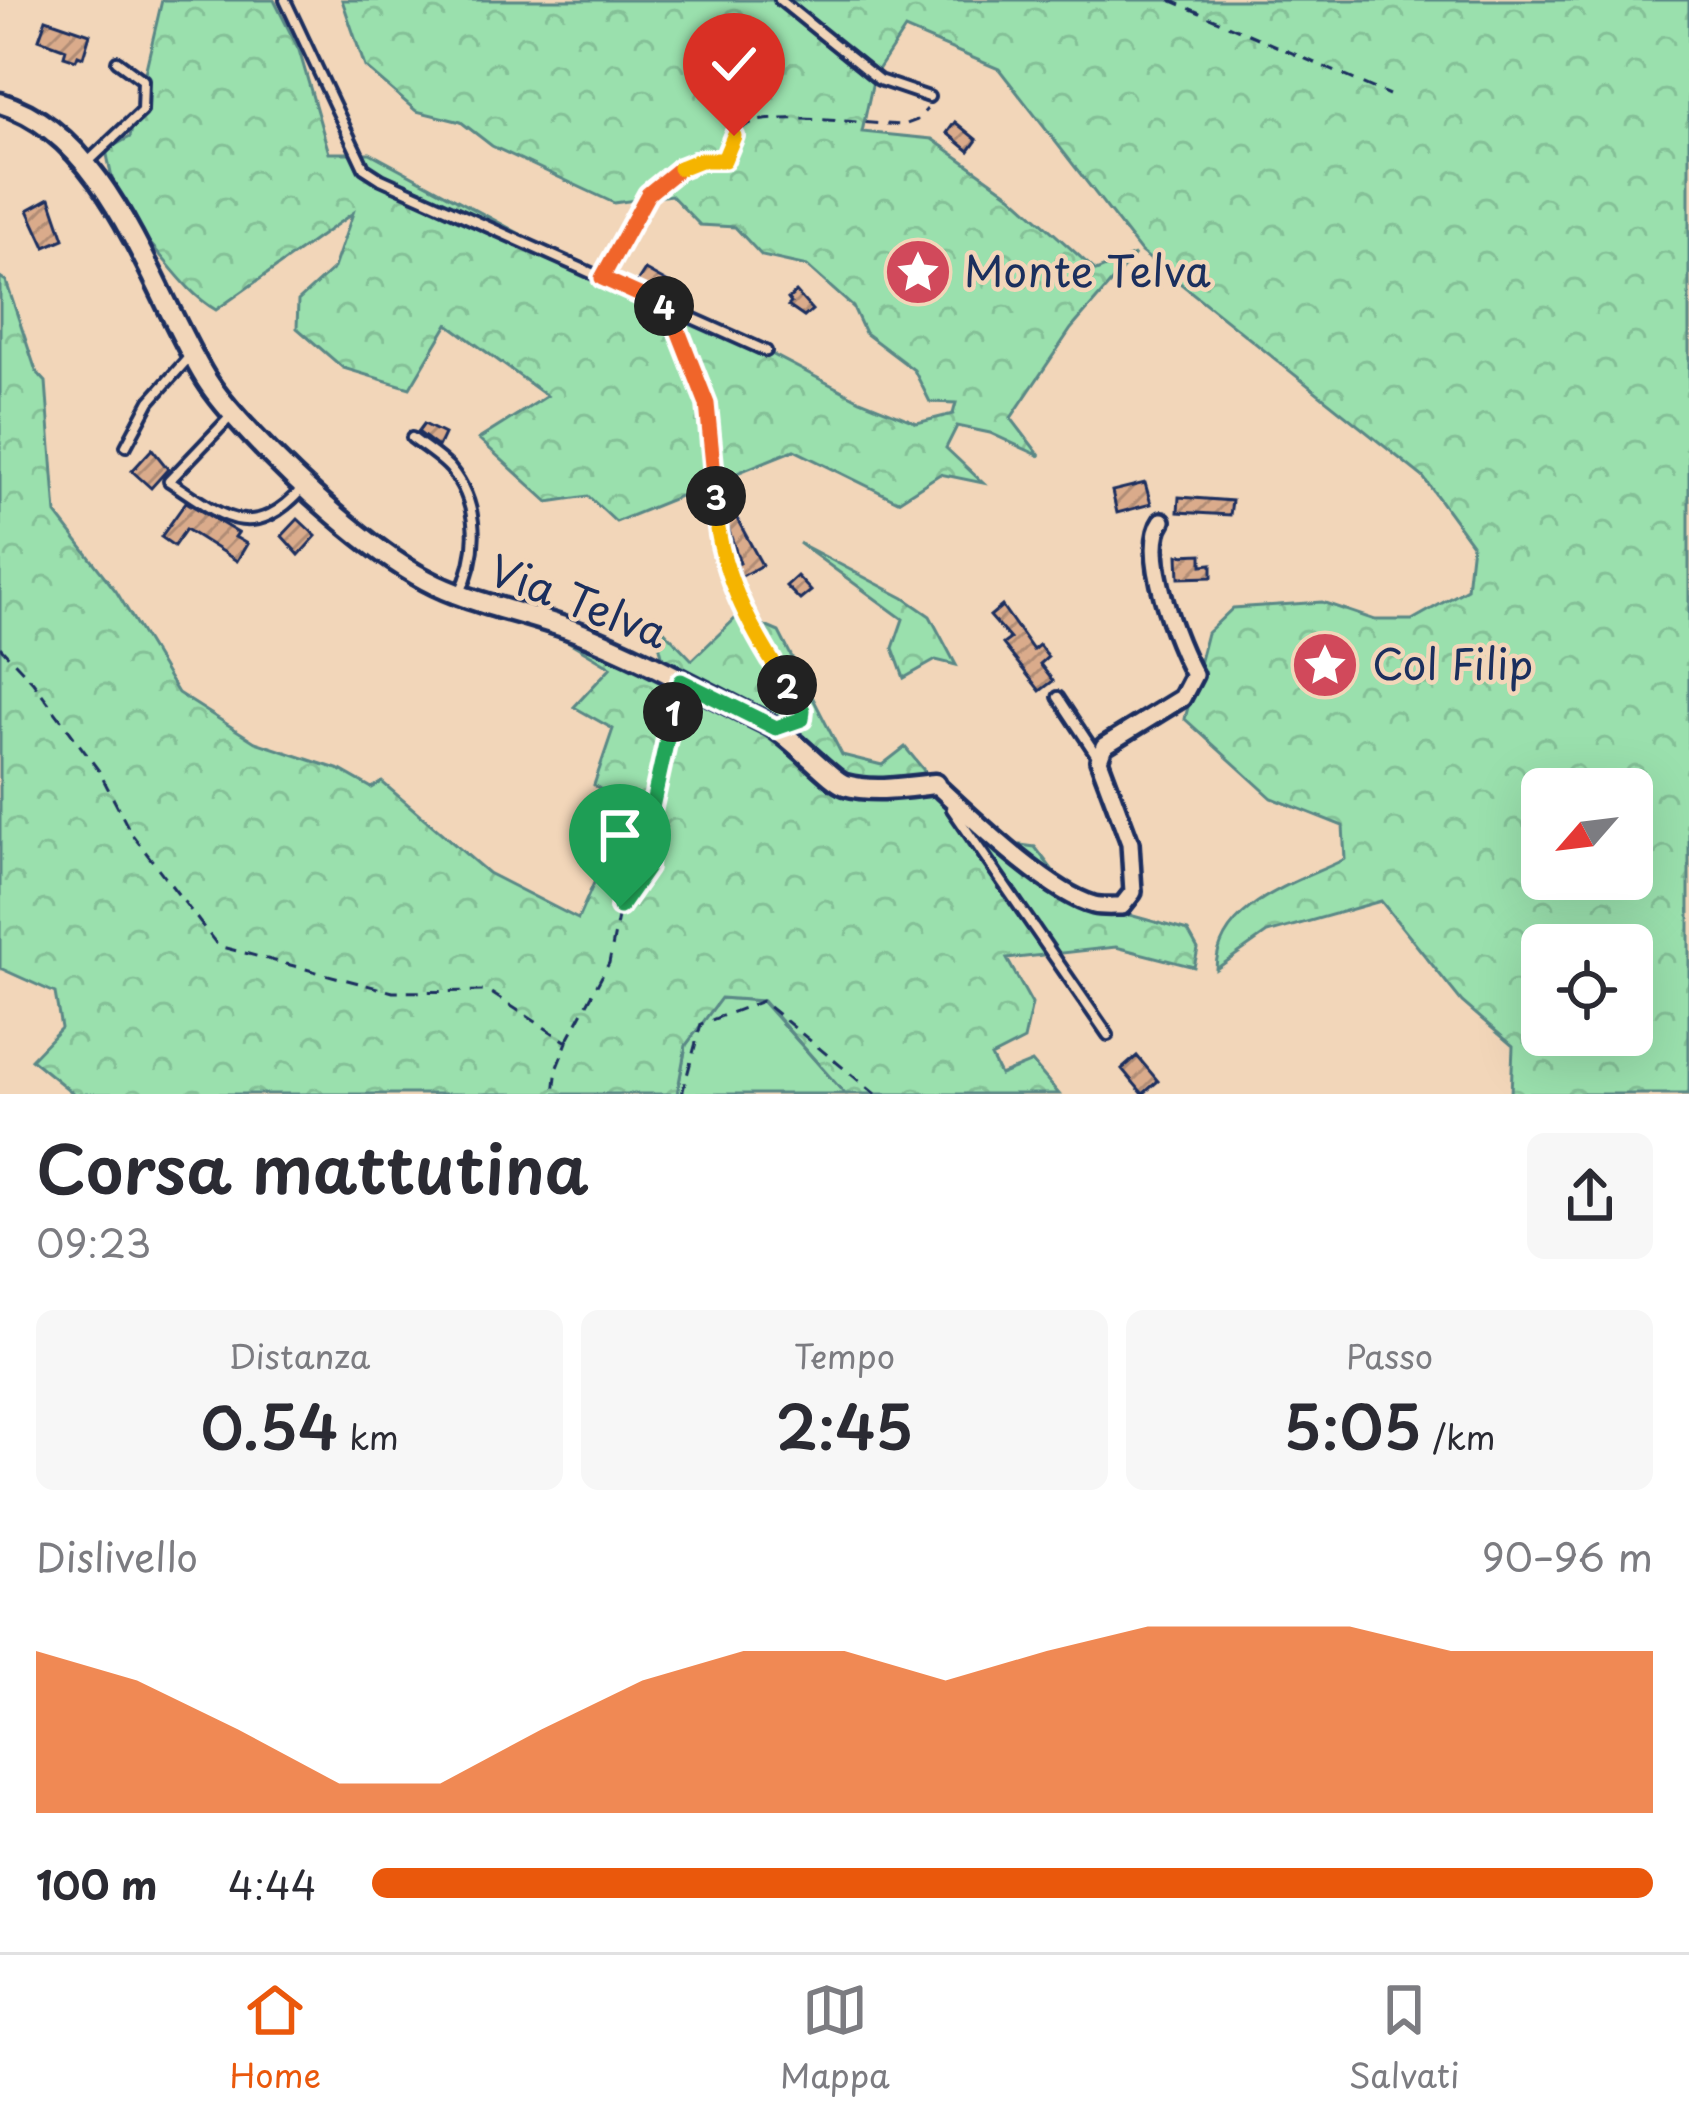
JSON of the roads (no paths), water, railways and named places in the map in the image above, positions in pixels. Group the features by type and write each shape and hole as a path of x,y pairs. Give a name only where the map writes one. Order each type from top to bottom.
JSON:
{"street":[{"name":"Via Telva","path":"0,103 20,109 87,163 208,382 304,486 356,530 424,579 459,595 579,632 776,728 841,784 883,789 935,784"},
{"path":"935,784 1061,888 1093,905 1122,906 1133,892 1130,844 1100,760 1104,746 1182,698 1194,675 1176,643 1158,571 1156,530 1162,521"}],"lane":[{"path":"285,0 364,168 766,351"},
{"path":"780,0 879,80 928,98"},
{"path":"87,163 142,111 143,80 117,61"},
{"path":"126,446 151,401 193,353"},
{"path":"234,413 169,481 230,522 268,518 304,486"},
{"path":"412,438 450,468 471,515 476,543 473,565 459,595"},
{"path":"716,487 716,516 732,580 755,637 803,710 802,719 776,728"},
{"path":"1058,697 1100,760"},
{"path":"935,784 1108,1035"}],"place":[{"name":"Monte Telva","path":"918,272"},
{"name":"Col Filip","path":"1325,665"}]}
